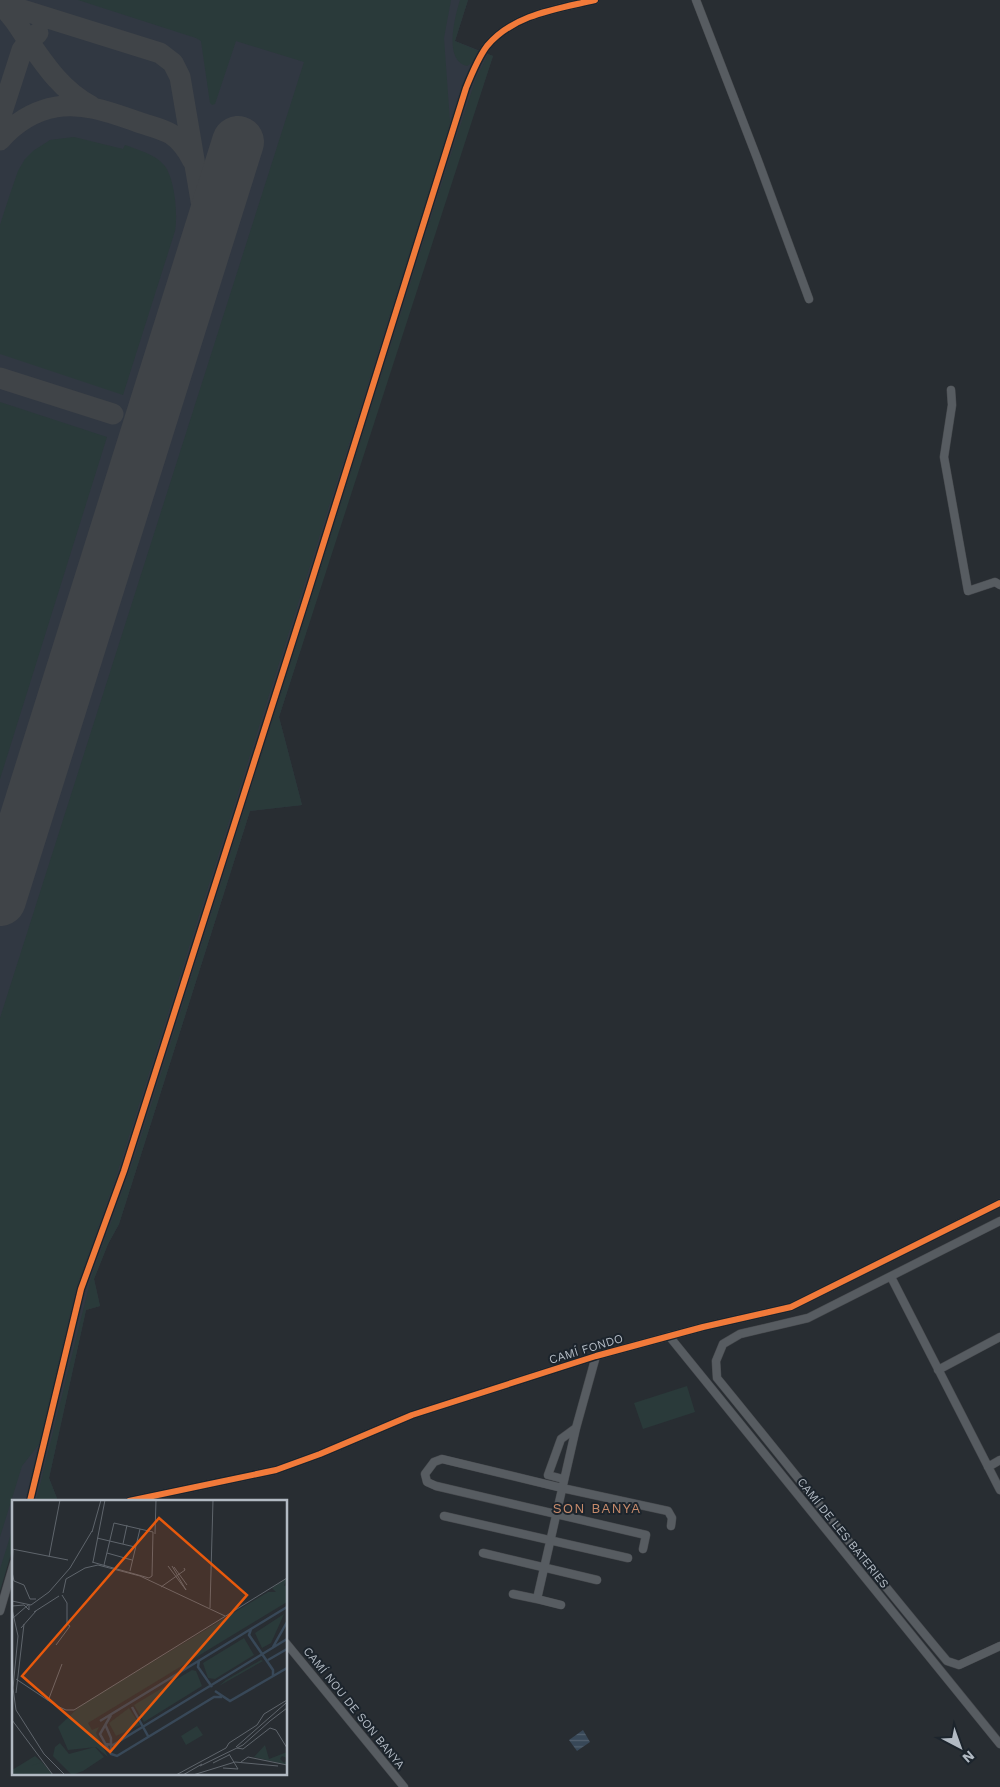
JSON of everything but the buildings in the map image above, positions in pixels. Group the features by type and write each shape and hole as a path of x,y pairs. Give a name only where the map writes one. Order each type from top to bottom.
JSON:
{"street":[{"path":"30,1500 81,1289 124,1171 466,88 483,52 496,37 519,21 532,15 595,0"},
{"path":"696,0 809,299"},
{"path":"951,390 952,405 944,457 968,591 995,582 1000,585"},
{"name":"CAMÍ FONDO","path":"133,1500 276,1470 320,1454 412,1415 596,1356 669,1336 791,1307 1000,1203"},
{"path":"1000,1221 808,1318 740,1334 722,1344 716,1361 717,1378 947,1661 959,1666 1000,1646"},
{"path":"891,1277 1000,1490"},
{"name":"CAMÍ DE LES BATERIES","path":"669,1336 1000,1744"},
{"path":"938,1370 1000,1337"},
{"path":"537,1599 576,1428 596,1356"},
{"path":"564,1479 548,1476 561,1439 576,1428"},
{"path":"643,1549 646,1535 436,1486 427,1482 425,1474 434,1462 442,1458 562,1488 668,1511 672,1518 671,1526"},
{"path":"988,1467 1000,1460"},
{"path":"168,1492 171,1500"},
{"path":"444,1516 628,1558"},
{"path":"483,1553 598,1580"},
{"path":"0,1610 12,1570"},
{"path":"513,1594 561,1605"},
{"name":"CAMÍ NOU DE SON BANYA","path":"288,1645 404,1787"}],"shaded area":[{"path":"0,0 468,0 455,41 493,56 423,266 279,717 302,805 250,811 119,1224 108,1244 94,1279 100,1306 86,1310 49,1478 58,1500 12,1500 12,1542 0,1582"},
{"path":"78,0 451,0 444,38 450,122 116,1177 75,1292 40,1443 22,1466 0,1537 0,1018 304,62 236,41 215,104 212,105 210,103 201,41"},
{"path":"460,0 468,0 455,41 479,51 472,63 467,66 455,56 453,47 454,27"},
{"path":"488,54 493,56 279,717 302,805 250,811 119,1224 108,1244 94,1279 100,1306 86,1310 49,1478 58,1500 36,1500 91,1278 135,1156 475,81"},
{"path":"74,137 123,149 125,145 151,155 164,165 173,187 176,207 175,231 123,395 0,354 0,225 9,197 18,171 25,159 33,151 50,140"},
{"path":"0,402 107,437 0,779"},
{"path":"687,1386 695,1412 643,1429 634,1403"},
{"path":"12,1530 12,1551 0,1591 0,1569"}],"water":[{"path":"583,1730 590,1742 577,1751 569,1740"}],"taxiway":[{"path":"0,3 160,53 173,63 180,77 206,230 205,247"},
{"path":"0,5 12,17 55,77 71,93 91,106"},
{"path":"0,118 22,50 38,33"},
{"path":"0,140 18,123 40,111 66,106 87,107 167,132 181,143 193,161"},
{"path":"0,378 113,414"}],"runway":[{"path":"0,900 238,142"}],"cycle path":[{"path":"30,1500 81,1289 124,1171 466,88 487,46 498,35 537,14 595,0"},
{"path":"134,1500 276,1470 320,1454 412,1415 596,1356 703,1327 791,1307 1000,1203"}],"district":[{"name":"SON BANYA","path":"597,1508"}]}
